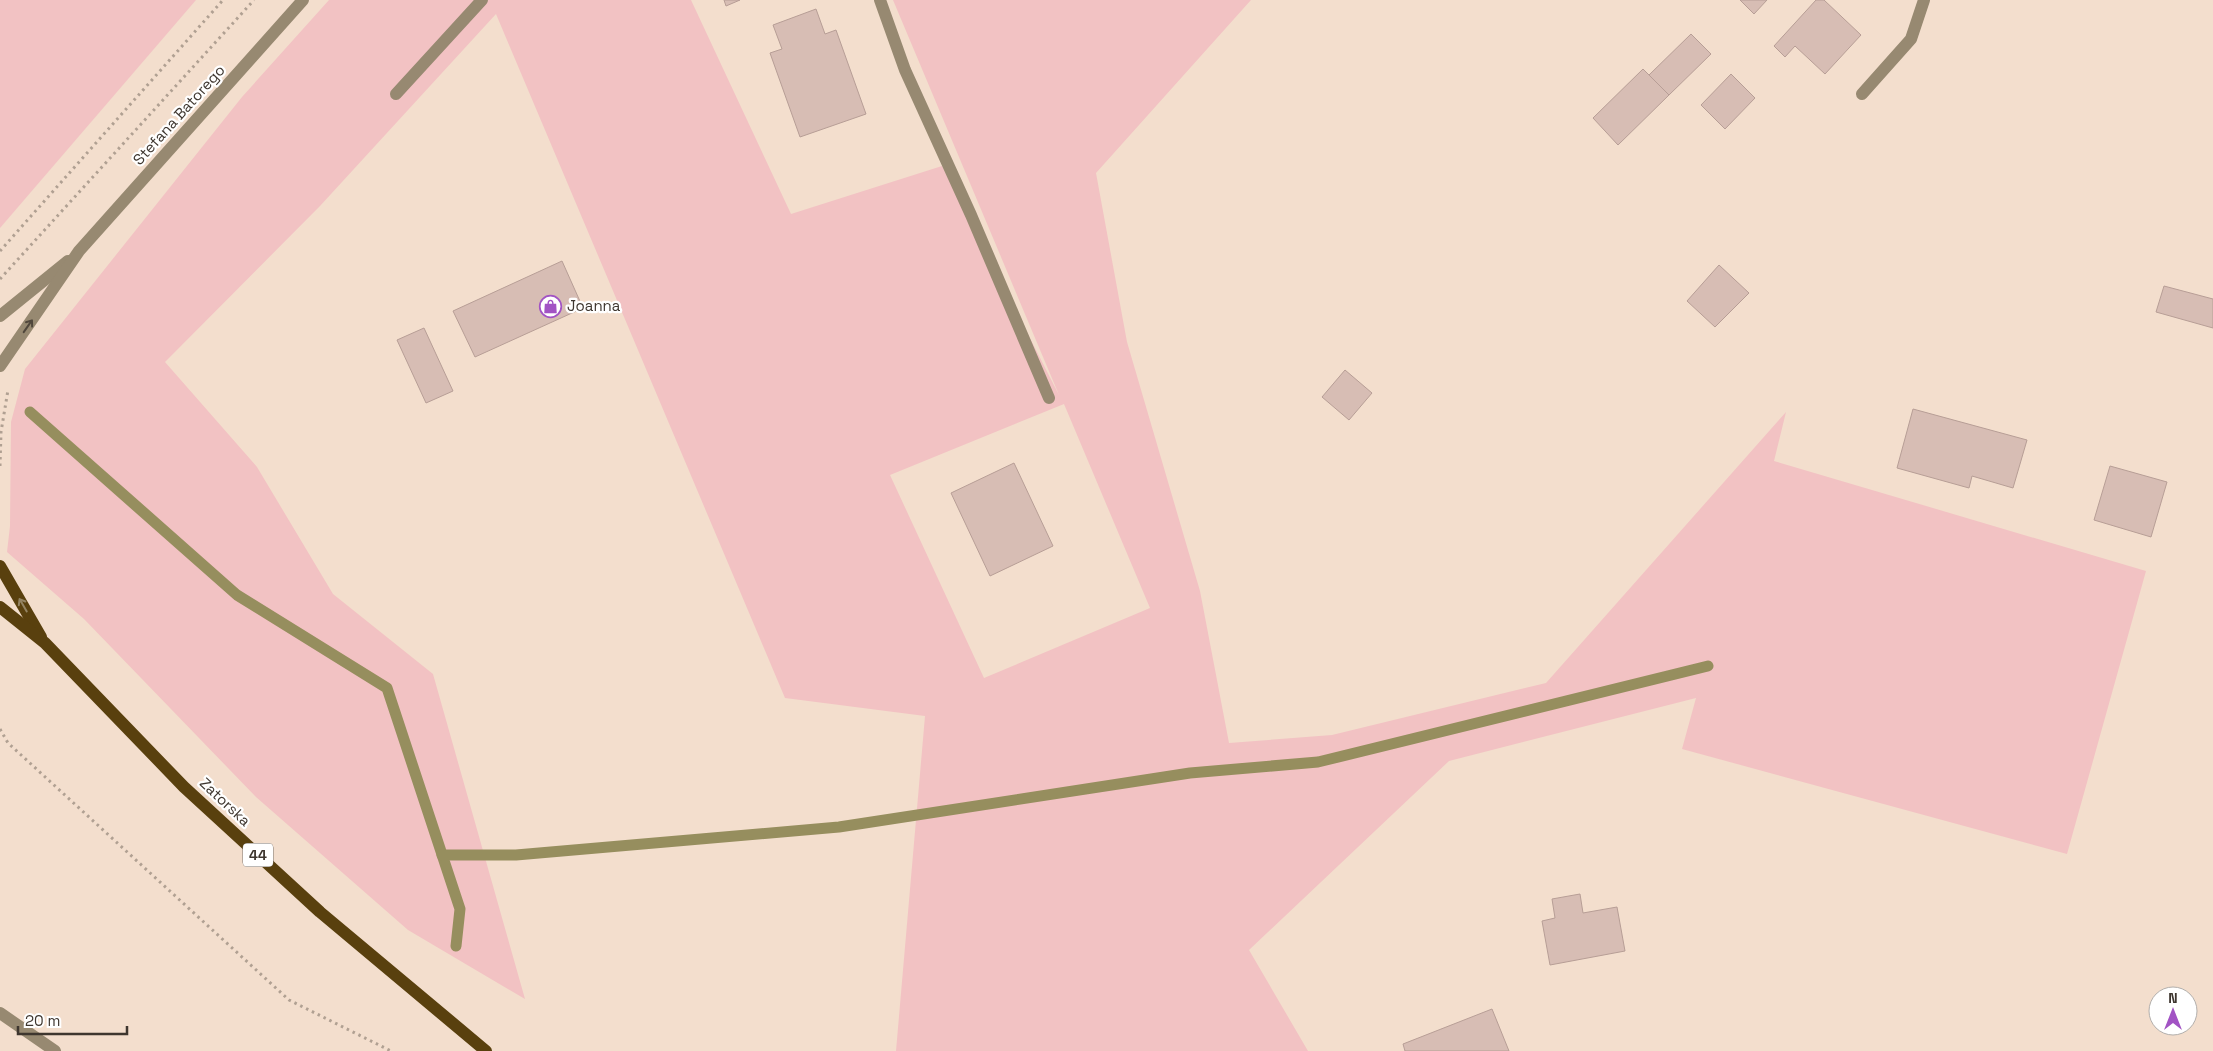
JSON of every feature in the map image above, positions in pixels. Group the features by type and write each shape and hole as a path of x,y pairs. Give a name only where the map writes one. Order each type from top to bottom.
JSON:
{"main road":[{"name":"Zatorska","path":"0,566 45,643"},
{"name":"Zatorska","path":"0,607 45,643 198,800 320,912 486,1051"}],"street":[{"name":"Stefana Batorego","path":"0,366 79,251 303,0"},
{"path":"396,94 482,0"},
{"path":"880,0 904,70 971,216 1049,398"},
{"path":"1862,94 1911,39 1924,0"},
{"name":"Stefana Batorego","path":"0,316 79,251"},
{"path":"0,1013 55,1051"}],"path":[{"path":"0,251 223,0"},
{"path":"0,279 254,0"},
{"path":"0,466 1,432 9,385"},
{"path":"0,728 8,743 289,1000 391,1051"}],"shaded area":[{"path":"0,0 196,0 0,228"},
{"path":"329,0 691,0 791,214 942,166 1059,395 893,0 1251,0 1096,173 1127,342 1200,591 1229,743 1332,735 1546,683 1786,412 1774,461 2146,571 2067,854 1682,749 1696,698 1449,761 1249,950 1308,1051 896,1051 925,716 785,698 496,14 320,206 165,362 257,467 333,594 433,674 525,999 408,930 256,797 84,619 7,552 10,526 11,422 25,369 242,97","holes":["1064,404 1150,608 984,678 890,475"]}],"building":[{"path":"724,0 740,0 726,6"},
{"path":"1740,0 1767,0 1754,14"},
{"path":"1816,0 1824,0 1861,35 1825,74 1795,46 1785,57 1774,46"},
{"path":"816,9 825,34 836,30 866,114 800,137 770,53 782,49 773,25"},
{"path":"1691,34 1711,54 1669,95 1649,75"},
{"path":"1643,69 1669,95 1618,145 1593,118"},
{"path":"1731,74 1755,98 1725,129 1701,105"},
{"path":"562,261 583,308 475,357 453,311"},
{"path":"1719,265 1749,293 1715,327 1687,301"},
{"path":"2164,286 2213,299 2213,328 2156,312"},
{"path":"424,328 453,391 426,403 397,340"},
{"path":"1345,370 1372,393 1349,420 1322,397"},
{"path":"1913,409 2027,440 2013,488 1972,476 1969,488 1897,468"},
{"path":"1014,463 1053,546 990,576 951,493"},
{"path":"2110,466 2167,482 2151,537 2094,520"},
{"path":"1580,894 1583,913 1617,907 1625,951 1550,965 1542,921 1555,918 1552,899"},
{"path":"1492,1009 1509,1051 1405,1051 1403,1044"}],"waterway":[{"path":"30,412 237,595 387,688 460,909 456,946"},
{"path":"442,855 516,855 839,827 1190,773 1318,762 1708,666"}],"place":[{"name":"Joanna","path":"551,306"}]}
